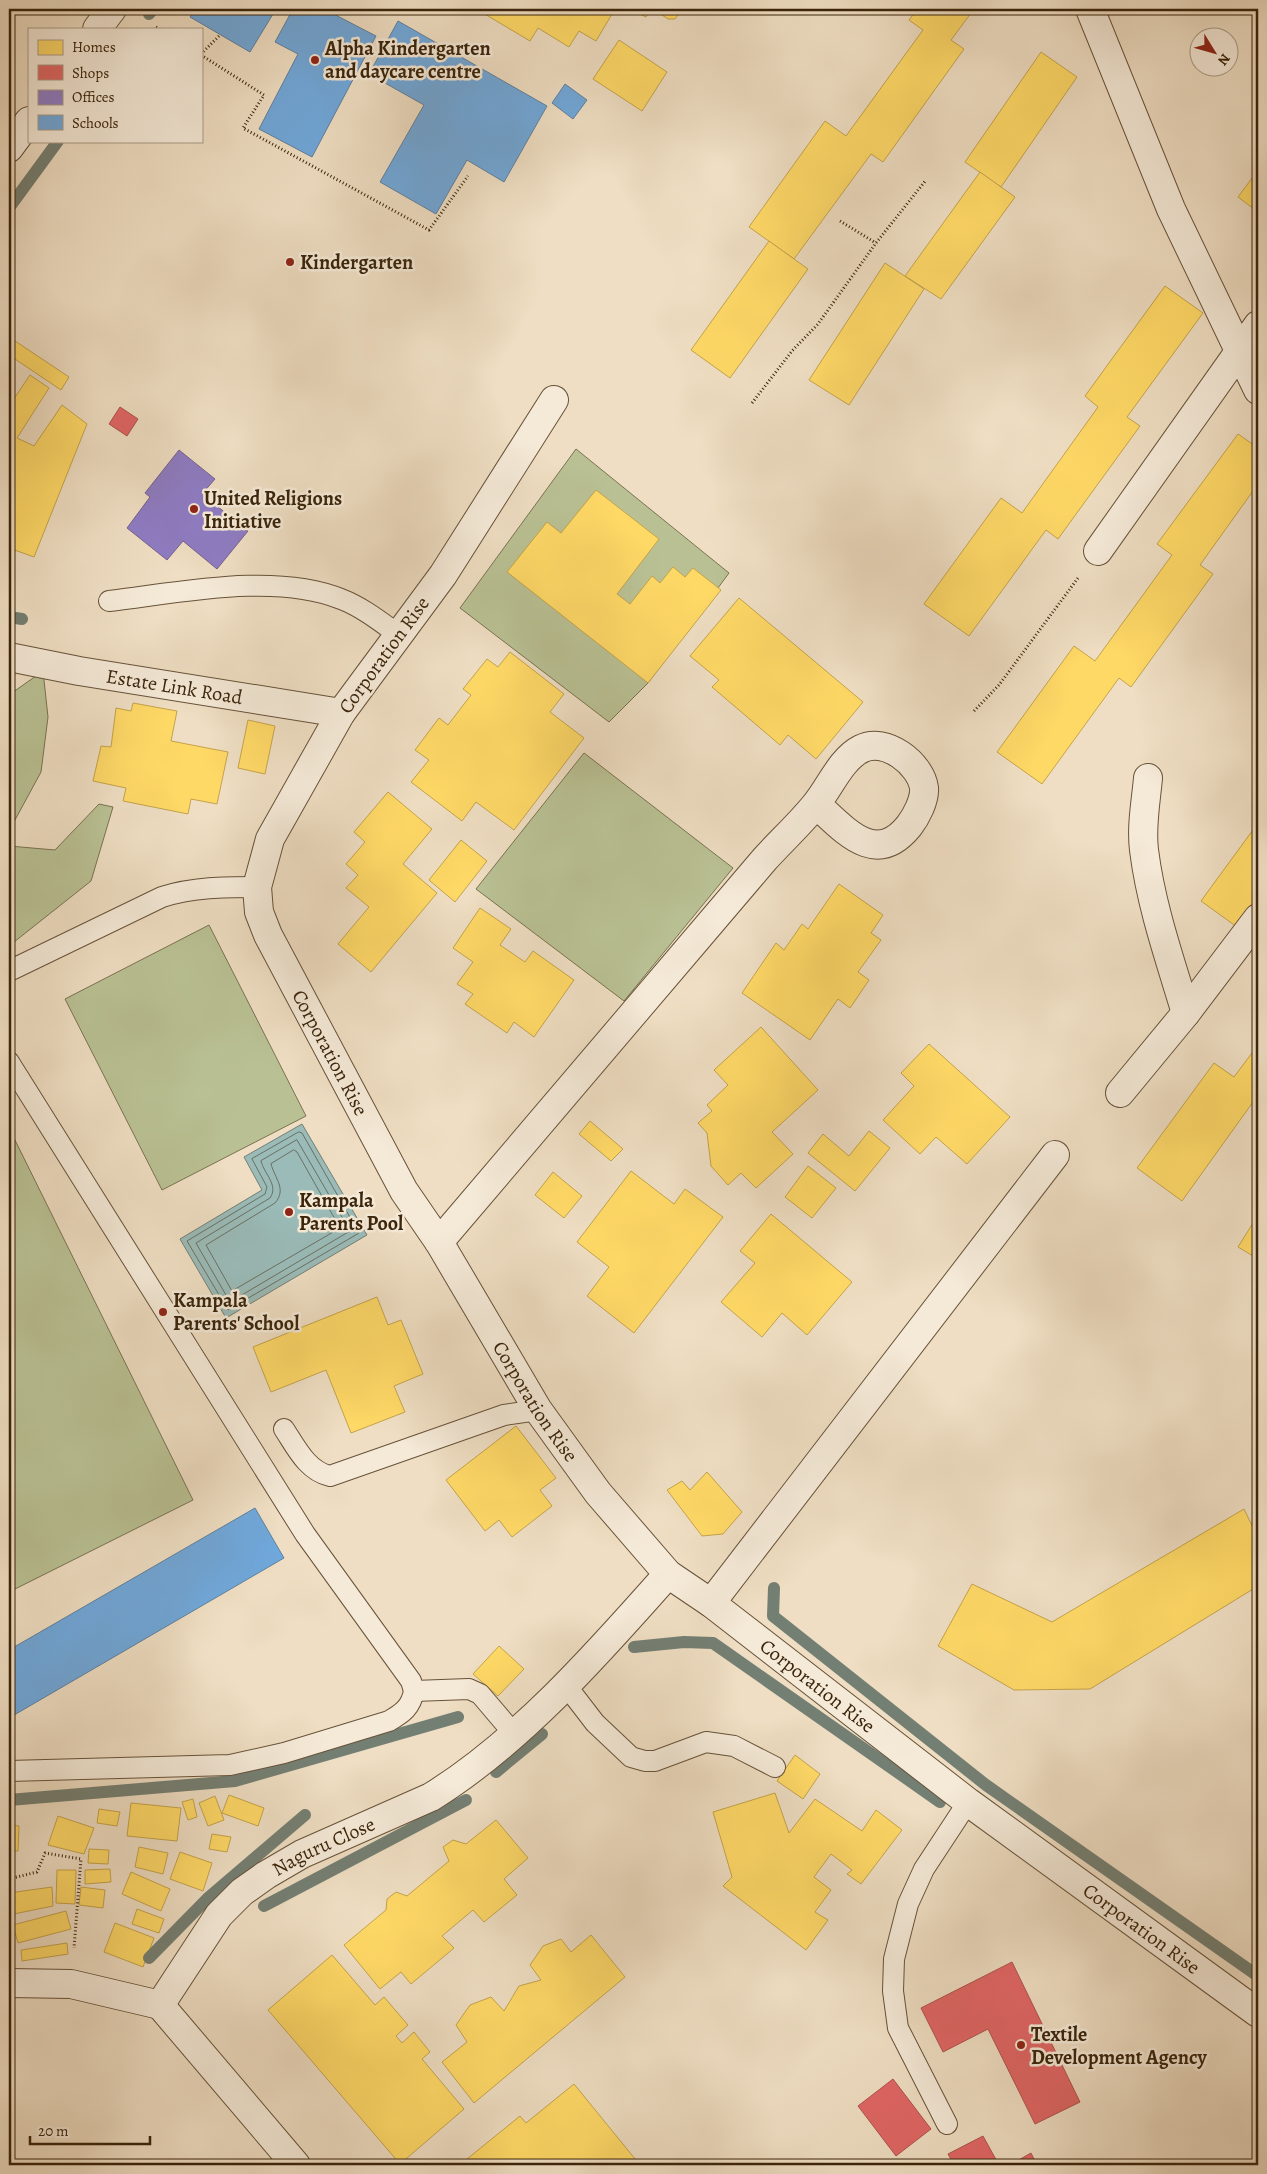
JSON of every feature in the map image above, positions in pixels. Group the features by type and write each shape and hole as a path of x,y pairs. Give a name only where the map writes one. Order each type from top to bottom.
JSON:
{"street":[{"path":"99,28 112,9"},
{"path":"1090,9 1172,209 1258,390"},
{"path":"9,148 28,122"},
{"path":"1098,551 1258,325"},
{"name":"Corporation Rise","path":"554,400 443,575 341,713 270,839 257,887 259,912 268,935 404,1191 439,1242 538,1410 598,1493 668,1574 711,1603 968,1802 1258,2013"},
{"name":"Estate Link Road","path":"9,657 79,671 341,713"},
{"path":"1148,778 1144,819 1144,849 1157,912 1186,1013"},
{"path":"439,1242 764,860 816,804"},
{"path":"1120,1093 1186,1013 1258,918"},
{"path":"711,1603 1055,1155"},
{"name":"Naguru Close","path":"160,2005 219,1915 242,1892 266,1875 302,1854 431,1796 450,1784 514,1734 605,1646 668,1574"},
{"path":"9,1983 71,1984 160,2005 296,2165"}],"lane":[{"path":"109,601 230,587 276,586 313,591 339,598 374,616 399,635"},
{"path":"9,971 162,897 187,890 219,887 257,887"},
{"path":"9,1062 305,1534 411,1681 414,1691 407,1708 389,1721 284,1753 230,1765 9,1772"},
{"path":"284,1429 308,1464 324,1475 330,1476 504,1415 538,1410"},
{"path":"565,1684 596,1723 631,1757 645,1761 655,1761 706,1742 734,1746 775,1767"},
{"path":"414,1691 469,1689 480,1694 514,1734"},
{"path":"947,2124 898,2028 893,1991 894,1959 908,1904 924,1869 968,1802"}],"path":[{"path":"202,53 220,35"},
{"path":"202,55 264,95 243,128 429,230 468,176"},
{"path":"752,403 792,351 818,324 876,243 926,180"},
{"path":"840,221 876,243"},
{"path":"974,711 999,685 1098,551"},
{"path":"9,1878 37,1872 45,1852 81,1859 71,1984"}],"green space":[{"path":"576,449 729,573 648,683 609,722 460,608"},
{"path":"43,671 48,717 41,772 9,831 9,695"},
{"path":"584,753 733,868 624,1001 476,889"},
{"path":"99,804 113,807 91,881 9,946 9,846 55,850"},
{"path":"209,925 306,1116 162,1190 65,999"},
{"path":"9,1128 193,1500 9,1592"}],"water":[{"name":"Kampala Parents Pool","path":"302,1124 367,1235 226,1318 180,1239 262,1190 244,1157"}],"building: Homes":[{"path":"479,9 615,9 596,41 579,31 569,47 538,28 530,41"},
{"path":"629,9 651,9 646,17"},
{"path":"660,9 681,9 681,11 675,19 668,19 662,15"},
{"path":"917,9 974,9 951,40 964,49 883,162 871,154 794,259 749,227 825,121 846,136 923,30 909,20"},
{"path":"619,40 667,72 642,111 593,79"},
{"path":"1041,52 1077,77 1001,187 965,162"},
{"path":"1258,170 1258,212 1238,197"},
{"path":"980,172 1015,197 941,299 905,276"},
{"path":"769,241 808,269 730,378 691,350"},
{"path":"885,263 924,289 849,405 809,380"},
{"path":"1165,286 1203,313 1127,417 1140,426 1058,539 1046,530 969,636 924,604 1001,498 1022,513 1098,407 1085,396"},
{"path":"9,337 69,377 61,390 9,355"},
{"path":"30,375 49,388 17,438 34,446 62,405 87,424 34,557 9,548 9,406"},
{"path":"1238,434 1258,448 1258,484 1200,565 1213,574 1131,687 1119,678 1042,784 997,752 1074,646 1095,661 1172,555 1157,544"},
{"path":"596,490 659,539 617,594 630,604 652,576 660,583 673,567 685,577 693,568 721,590 648,683 507,572 547,522 561,533"},
{"path":"739,598 863,702 816,759 788,735 780,745 712,687 719,680 690,656"},
{"path":"510,652 564,694 550,712 584,738 514,830 476,802 462,821 411,782 429,760 415,750 439,718 448,725 471,695 463,689 487,659 498,667"},
{"path":"133,703 177,711 171,741 228,752 217,804 191,799 188,814 123,801 126,788 93,781 101,746 111,747 116,708 131,711"},
{"path":"248,720 275,726 265,774 238,768"},
{"path":"388,792 432,829 403,864 437,893 371,972 338,944 369,907 346,888 358,875 346,864 365,842 354,832"},
{"path":"1258,823 1258,899 1237,927 1201,901"},
{"path":"461,840 487,861 455,902 429,880"},
{"path":"839,884 883,915 871,933 881,940 858,972 869,980 850,1008 838,999 810,1040 742,993 776,943 784,950 802,924 808,929"},
{"path":"480,908 511,929 500,945 525,962 533,951 574,980 534,1037 514,1022 507,1033 465,1004 473,994 457,984 473,962 453,948"},
{"path":"761,1027 818,1090 772,1132 793,1154 756,1188 741,1173 728,1185 711,1166 707,1133 698,1123 712,1111 707,1105 728,1085 714,1070"},
{"path":"929,1044 1010,1117 967,1164 936,1137 920,1154 883,1120 914,1086 901,1073"},
{"path":"1258,1045 1258,1095 1182,1201 1137,1168 1214,1063 1234,1077"},
{"path":"590,1121 623,1149 611,1161 579,1134"},
{"path":"869,1131 890,1148 855,1191 808,1153 823,1134 849,1156"},
{"path":"808,1166 836,1188 812,1218 785,1197"},
{"path":"631,1171 674,1204 685,1189 723,1217 634,1333 587,1296 609,1267 577,1242"},
{"path":"553,1172 582,1196 564,1218 535,1195"},
{"path":"771,1214 852,1282 807,1335 782,1313 762,1337 721,1302 755,1263 740,1251"},
{"path":"1258,1215 1258,1259 1238,1247"},
{"path":"377,1297 388,1325 401,1320 423,1374 394,1386 405,1412 351,1433 326,1370 271,1392 253,1347"},
{"path":"516,1426 556,1478 540,1490 552,1506 512,1537 499,1520 485,1531 446,1480"},
{"path":"707,1472 742,1512 723,1534 702,1536 667,1490 682,1481 690,1490"},
{"path":"1244,1509 1258,1538 1258,1586 1090,1689 1014,1690 938,1646 972,1584 1052,1622"},
{"path":"499,1646 524,1669 498,1696 473,1674"},
{"path":"795,1755 820,1774 803,1799 777,1781"},
{"path":"775,1793 789,1833 815,1799 862,1831 876,1810 902,1830 861,1884 847,1874 852,1870 831,1854 814,1877 831,1890 815,1912 828,1920 806,1950 723,1886 732,1877 713,1812"},
{"path":"229,1795 264,1808 258,1826 222,1813"},
{"path":"215,1796 224,1820 208,1826 199,1803"},
{"path":"193,1799 197,1817 188,1820 182,1802"},
{"path":"131,1803 181,1808 177,1841 127,1836"},
{"path":"99,1809 120,1812 117,1826 97,1823"},
{"path":"58,1816 94,1828 84,1854 48,1845"},
{"path":"496,1820 528,1858 504,1879 517,1895 484,1922 473,1910 442,1936 454,1948 411,1984 401,1972 380,1989 344,1945 386,1910 387,1899 396,1892 407,1896 449,1861 443,1847 453,1840 466,1844"},
{"path":"9,1825 19,1826 18,1851 9,1851"},
{"path":"212,1834 231,1837 227,1852 209,1849"},
{"path":"139,1847 168,1853 163,1874 135,1867"},
{"path":"89,1849 109,1850 108,1864 88,1863"},
{"path":"180,1852 212,1863 203,1891 170,1879"},
{"path":"110,1869 111,1882 85,1884 85,1870"},
{"path":"57,1870 76,1870 75,1904 56,1903"},
{"path":"131,1872 170,1889 161,1911 122,1894"},
{"path":"52,1887 53,1906 9,1915 9,1893"},
{"path":"81,1887 105,1890 103,1908 79,1905"},
{"path":"137,1909 164,1919 159,1933 132,1924"},
{"path":"66,1911 71,1929 18,1943 13,1925"},
{"path":"115,1923 154,1938 143,1967 104,1952"},
{"path":"591,1935 625,1977 474,2103 442,2062 467,2042 456,2025 470,2005 491,1997 504,2011 519,1986 541,1980 530,1965 543,1946 561,1939 571,1952"},
{"path":"67,1943 68,1954 22,1961 21,1950"},
{"path":"332,1955 375,2005 384,1997 408,2025 396,2036 402,2043 414,2032 430,2052 422,2059 464,2109 400,2164 268,2010"},
{"path":"574,2084 640,2165 472,2165 467,2159 520,2116 526,2123"}],"building: Shops":[{"path":"120,407 138,419 127,436 109,424"},
{"path":"1012,1962 1080,2102 1035,2124 988,2029 943,2052 921,2008"},
{"path":"893,2079 931,2129 896,2156 858,2106"},
{"path":"983,2136 999,2165 954,2165 948,2154"},
{"path":"1031,2153 1037,2165 1010,2165"}],"building: Offices":[{"path":"179,450 215,479 202,494 248,531 217,569 183,541 167,560 127,528 150,497 145,493"}],"building: Schools":[{"path":"195,9 276,9 250,52 190,17"},
{"path":"293,9 324,9 376,36 312,157 259,129 298,54 275,42"},
{"path":"398,21 547,106 504,182 467,160 436,214 380,182 424,105 369,74"},
{"path":"565,84 587,100 573,119 552,103"},
{"path":"255,1508 284,1558 9,1718 9,1650"}],"waterway":[{"path":"149,14 153,9"},
{"path":"9,208 57,142"},
{"path":"9,617 22,619"},
{"path":"774,1588 773,1616 986,1785 1258,1976"},
{"path":"634,1647 684,1642 713,1643 940,1802"},
{"path":"9,1800 235,1781 458,1717"},
{"path":"496,1772 542,1734"},
{"path":"264,1906 466,1800"},
{"path":"149,1958 209,1897 305,1815"}],"place":[{"name":"Alpha Kindergarten and daycare centre","path":"315,60"},
{"name":"Kindergarten","path":"290,262"},
{"name":"United Religions Initiative","path":"194,509"},
{"name":"Kampala Parents Pool","path":"289,1212"},
{"name":"Kampala Parents' School","path":"163,1312"},
{"name":"Textile Development Agency","path":"1021,2045"}]}
